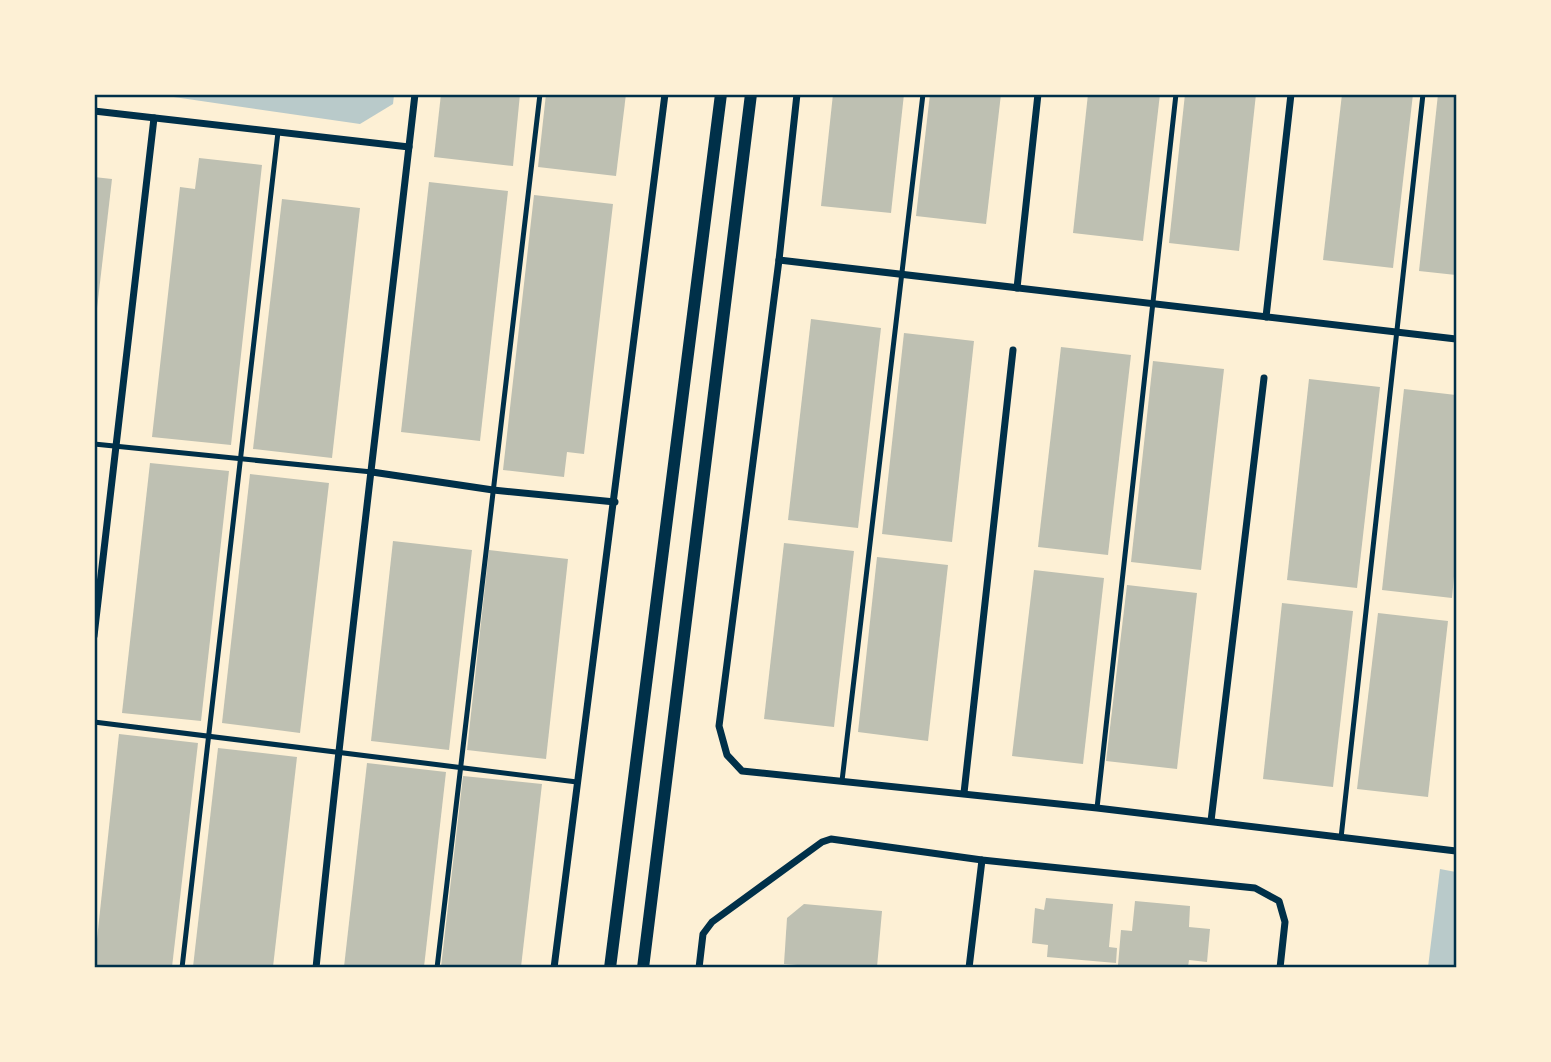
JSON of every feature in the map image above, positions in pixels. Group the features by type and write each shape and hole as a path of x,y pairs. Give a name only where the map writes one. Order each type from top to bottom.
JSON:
{"street":[{"path":"316,968 337,750 415,94"},
{"path":"554,968 665,94"},
{"path":"610,968 721,94"},
{"path":"643,968 751,94"},
{"path":"797,94 779,260 719,726 727,755 742,771 964,793 1457,851"},
{"path":"1017,288 1038,94"},
{"path":"1266,317 1291,94"},
{"path":"94,111 409,147"},
{"path":"94,636 154,118"},
{"path":"779,260 1457,339"},
{"path":"964,793 1013,350"},
{"path":"1211,821 1264,379"},
{"path":"372,472 493,490 615,502"},
{"path":"699,968 703,934 712,922 822,842 831,839 982,860 1255,888 1279,901 1285,922 1280,968"},
{"path":"969,968 982,860"}],"lane":[{"path":"437,968 540,94"},
{"path":"842,781 923,94"},
{"path":"1097,808 1176,94"},
{"path":"1341,838 1423,94"},
{"path":"182,968 278,132"},
{"path":"94,444 372,472"},
{"path":"94,722 337,750 578,782"}],"shaded area":[{"path":"160,95 394,95 393,104 360,124"},
{"path":"1440,869 1456,872 1456,967 1428,967"}],"building":[{"path":"441,94 520,94 513,166 434,157"},
{"path":"546,94 626,94 616,176 538,167"},
{"path":"833,94 904,94 891,213 821,206"},
{"path":"930,94 1001,94 986,224 916,216"},
{"path":"1088,94 1160,94 1143,241 1073,233"},
{"path":"1185,94 1256,94 1239,251 1169,243"},
{"path":"1342,94 1413,94 1393,268 1323,260"},
{"path":"1438,94 1456,94 1456,275 1419,271"},
{"path":"199,158 262,165 231,445 152,437 180,187 195,189"},
{"path":"94,177 112,179 96,317 94,317"},
{"path":"429,182 508,191 480,441 401,432"},
{"path":"534,195 613,204 584,454 567,452 564,477 503,470"},
{"path":"282,199 360,208 332,458 253,449"},
{"path":"811,319 881,328 858,528 788,520"},
{"path":"904,333 974,341 952,542 882,534"},
{"path":"1061,347 1131,355 1108,555 1038,547"},
{"path":"1153,361 1224,369 1201,570 1131,562"},
{"path":"1309,379 1380,387 1357,588 1287,580"},
{"path":"1404,389 1456,395 1456,554 1452,598 1382,590"},
{"path":"150,463 229,471 201,721 122,713"},
{"path":"250,474 329,483 300,733 222,723"},
{"path":"393,541 472,550 449,750 371,741"},
{"path":"784,543 854,551 834,727 764,719"},
{"path":"489,550 568,559 546,759 467,750"},
{"path":"877,557 948,565 928,741 858,732"},
{"path":"1034,570 1104,578 1083,764 1012,756"},
{"path":"1127,585 1197,593 1177,769 1106,761"},
{"path":"1282,603 1353,611 1333,787 1263,779"},
{"path":"1378,613 1448,621 1428,797 1357,789"},
{"path":"119,734 198,743 172,967 94,967"},
{"path":"218,748 297,757 273,967 193,967"},
{"path":"367,763 446,772 424,967 344,967"},
{"path":"463,776 542,784 521,967 441,967"},
{"path":"1046,898 1113,904 1109,947 1117,948 1116,963 1047,957 1048,945 1032,943 1035,908 1044,910"},
{"path":"1135,901 1190,906 1189,927 1210,929 1207,962 1189,960 1188,967 1118,965 1121,930 1132,931"},
{"path":"804,904 882,911 877,967 784,964 787,918"}]}
